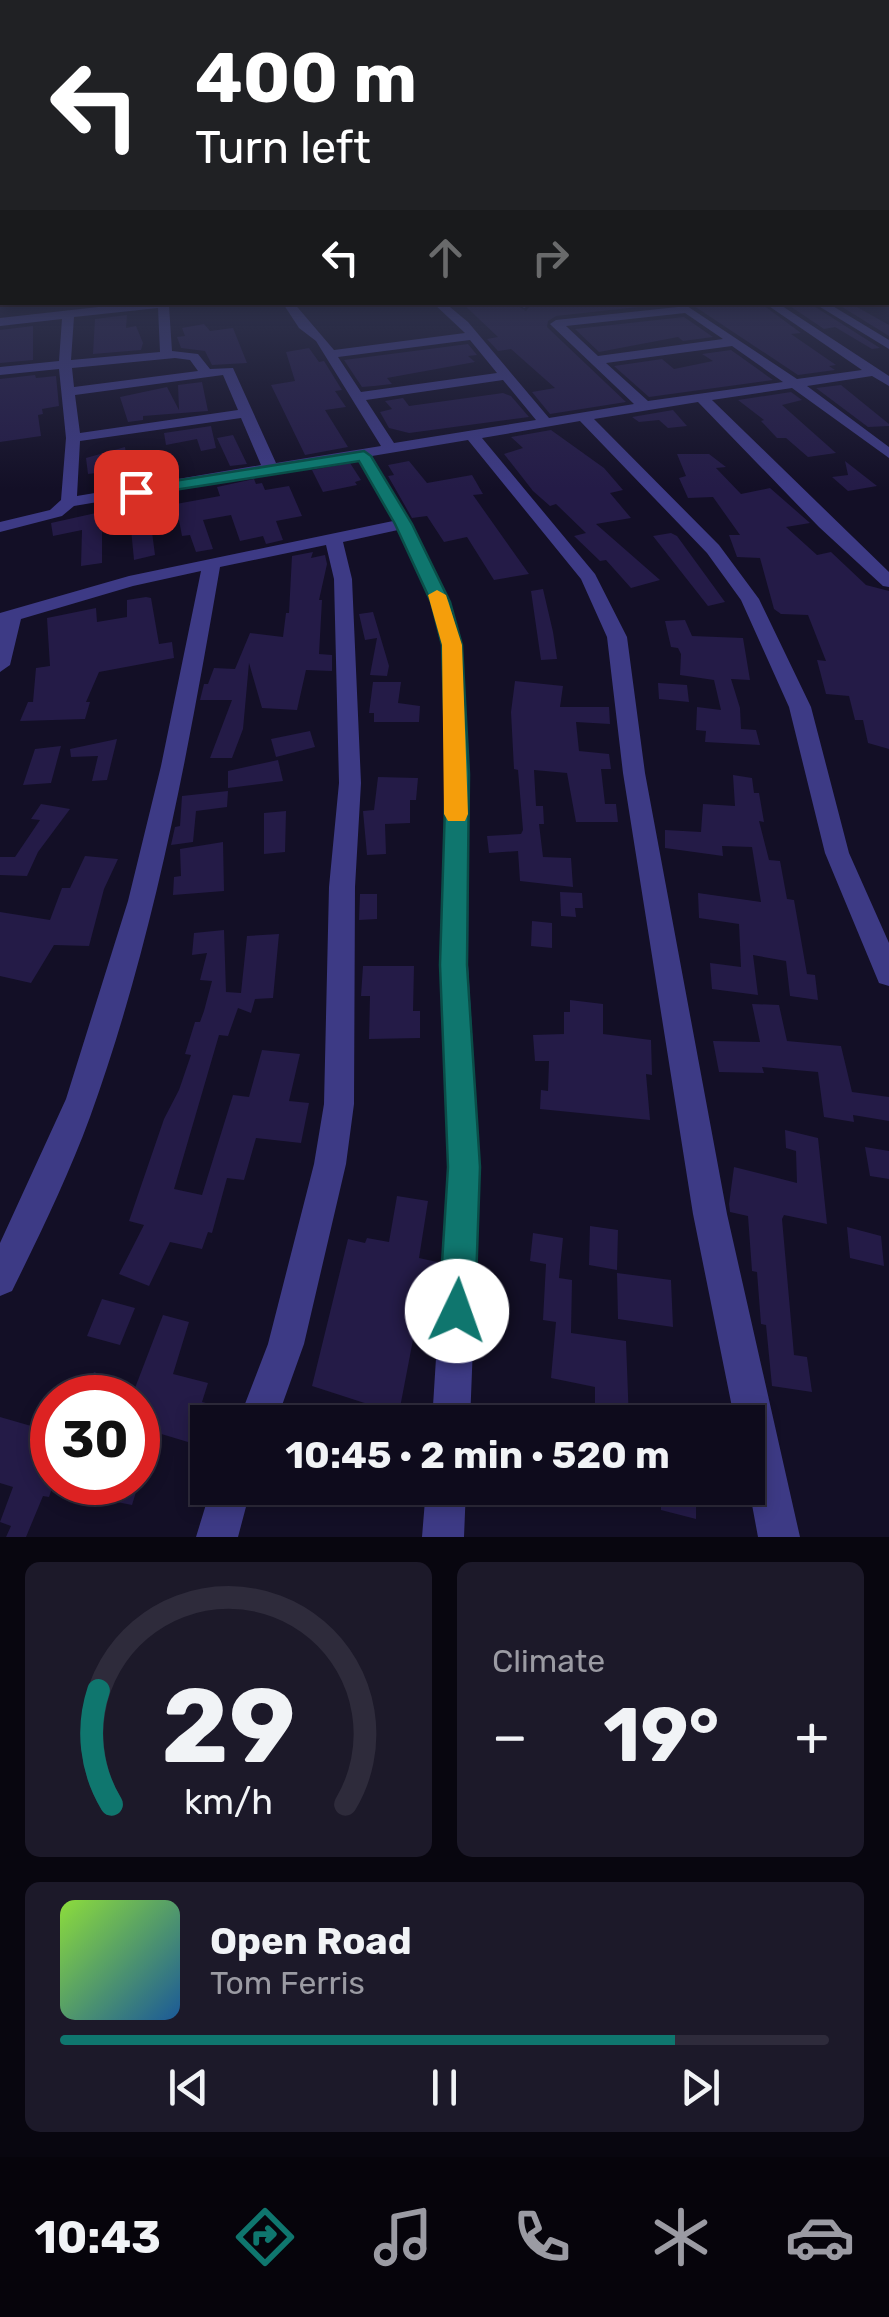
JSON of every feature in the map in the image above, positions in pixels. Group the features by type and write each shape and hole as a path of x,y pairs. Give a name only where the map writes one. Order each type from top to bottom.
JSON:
{"street":[{"path":"67,346 73,438 69,502"},
{"path":"166,346 166,354"},
{"path":"325,346 355,397 404,524 440,602 452,645 458,774 454,965 464,1167 451,1405"},
{"path":"330,354 395,346"},
{"path":"480,346 545,422"},
{"path":"582,346 644,406"},
{"path":"599,360 704,346"},
{"path":"737,346 889,454"},
{"path":"835,346 889,382"},
{"path":"854,358 889,348"},
{"path":"0,370 166,354 194,357 205,372"},
{"path":"67,392 205,372 231,372 271,470"},
{"path":"0,528 56,512 69,502 644,406 874,372"},
{"path":"355,397 506,376"},
{"path":"702,398 889,582"},
{"path":"73,438 247,413"},
{"path":"584,417 712,549 750,599 800,708 838,853 889,974"},
{"path":"472,435 589,578 618,637 637,792 710,1214 779,1537"},
{"path":"0,665 6,618 112,585 404,524"},
{"path":"263,1405 286,1344 330,1164 343,1056 339,991 350,783 343,579 333,537"},
{"path":"0,1279 80,1102 121,973 186,697 212,562"},
{"path":"217,1537 226,1505"},
{"path":"443,1537 445,1505"}],"building":[{"path":"0,346 33,346 33,360 0,363"},
{"path":"93,346 142,346 141,350 93,354"},
{"path":"240,346 247,363 212,365 205,351 181,348"},
{"path":"455,346 469,346 477,355 468,356 475,362 387,378 392,384 362,387 344,360"},
{"path":"493,346 567,346 626,402 550,414 532,392 555,388 511,349 498,351"},
{"path":"592,346 632,346 599,352"},
{"path":"754,346 808,346 836,365 829,366 835,370 798,375"},
{"path":"309,348 319,362 324,361 342,390 335,391 346,407 325,410 348,447 305,455 271,385 295,381 286,352"},
{"path":"731,350 773,380 649,397 614,366 662,359 674,369 713,361 702,354"},
{"path":"56,376 59,406 42,409 43,414 38,415 41,436 0,442 0,379"},
{"path":"202,382 208,411 143,416 143,420 128,422 120,397 167,387 179,410 178,385"},
{"path":"841,385 889,426 868,427 816,388"},
{"path":"791,392 802,400 782,405 836,453 808,457 786,438 777,438 761,421 764,420 738,400"},
{"path":"503,393 511,396 529,417 409,433 389,428 380,412 392,409 385,401 403,398 409,406"},
{"path":"673,410 687,426 668,428 659,420 639,422 632,417"},
{"path":"211,426 216,448 201,451 197,439 166,445 164,433"},
{"path":"551,430 604,468 623,490 610,493 631,518 596,524 660,580 631,588 606,560 600,561 574,536 586,533 556,504 550,506 533,491 504,454 523,448 511,437"},
{"path":"233,435 247,464 230,466 217,438"},
{"path":"125,447 128,469 88,474 86,458"},
{"path":"677,454 709,454 726,467 716,468 741,494 770,488 810,523 786,527 817,555 831,552 866,585 889,591 889,749 868,743 863,720 855,720 849,696 826,694 817,660 826,661 808,615 781,614 774,609 760,558 737,557 729,535 740,535 713,497 688,498 679,478 686,476"},
{"path":"409,461 427,483 472,475 483,494 473,495 529,574 494,580 467,537 444,542 427,516 412,518 388,476 394,475 388,465"},
{"path":"845,461 877,486 848,491 832,477 848,475"},
{"path":"350,463 361,480 355,482 357,485 323,492 312,470"},
{"path":"254,479 265,490 289,486 302,516 276,521 283,540 266,544 263,536 240,541 231,515 203,520 213,549 196,552 190,535 182,536 176,504 220,496 217,487"},
{"path":"129,508 149,509 155,555 134,560"},
{"path":"96,513 98,528 102,527 102,563 81,566 82,530 53,536 51,523"},
{"path":"671,533 725,602 708,606 653,536"},
{"path":"313,552 311,558 325,555 327,564 319,600 319,654 332,655 332,671 306,670 297,710 262,708 249,663 243,729 232,758 210,758 232,700 200,700 204,684 208,684 214,668 235,669 250,633 283,637 289,613 292,556"},
{"path":"543,589 557,659 541,660 531,591"},
{"path":"151,598 159,644 172,642 174,658 99,672 86,702 90,702 85,719 20,721 28,702 33,702 36,668 50,666 47,618 96,608 97,622 127,617 127,600"},
{"path":"373,612 389,666 387,676 370,675 377,638 365,640 359,614"},
{"path":"685,620 692,636 743,638 750,680 731,679 740,708 741,729 756,730 760,745 705,742 706,731 696,730 697,707 721,710 714,680 680,675 681,654 678,648 671,647 665,621"},
{"path":"515,681 563,686 560,707 609,707 610,724 576,722 579,751 609,754 611,769 601,769 605,804 616,804 618,822 576,822 567,773 534,770 536,806 543,806 544,824 539,824 543,857 571,858 573,887 520,881 518,851 489,853 487,836 521,834 523,830 518,770 514,769 511,712"},
{"path":"373,682 401,682 398,703 420,706 419,722 374,722 374,713 369,713"},
{"path":"658,683 687,685 689,702 659,699"},
{"path":"310,731 315,747 276,757 271,739"},
{"path":"117,739 107,780 92,781 98,756 71,757 70,749"},
{"path":"61,746 51,783 23,785 35,749"},
{"path":"278,760 283,781 228,788 228,771"},
{"path":"733,775 752,778 754,793 759,793 764,822 759,821 769,860 780,861 787,899 794,900 807,974 815,975 818,1000 790,996 786,961 753,955 758,995 712,989 710,963 741,967 739,924 699,918 698,893 761,902 752,847 722,846 723,856 665,848 665,830 701,832 703,804 735,806"},
{"path":"378,777 418,778 416,800 410,800 410,823 385,824 386,854 367,855 363,811 374,810"},
{"path":"228,791 227,807 196,811 193,842 171,845 175,827 180,826 182,796"},
{"path":"41,804 70,809 38,852 27,876 0,875 0,857 15,857 40,820 31,819"},
{"path":"286,811 285,852 264,854 264,813"},
{"path":"223,842 224,891 173,895 174,877 181,876 180,849"},
{"path":"85,856 118,859 104,889 89,946 54,945 31,983 0,976 0,912 50,920 62,888 70,888"},
{"path":"560,892 582,893 583,908 575,908 576,917 561,916"},
{"path":"360,894 377,894 377,919 359,920"},
{"path":"532,921 552,923 552,948 531,946"},
{"path":"224,930 226,992 241,993 247,936 279,934 273,998 255,999 251,1013 238,1008 228,1036 219,1035 174,1189 202,1195 233,1095 249,1097 262,1050 300,1054 289,1101 309,1103 301,1143 256,1138 244,1180 227,1178 212,1233 208,1232 202,1249 170,1242 149,1286 119,1274 144,1225 129,1221 164,1119 179,1090 191,1055 185,1054 212,981 200,980 207,953 192,955 194,933"},
{"path":"363,966 414,966 413,1011 420,1011 420,1038 369,1039 370,996 361,996"},
{"path":"570,1000 603,1004 603,1034 651,1040 652,1075 646,1074 650,1120 540,1109 541,1090 548,1091 549,1061 535,1061 533,1035 564,1034 564,1012 570,1012"},
{"path":"752,1004 779,1005 787,1041 841,1046 852,1092 889,1097 889,1121 853,1115 854,1122 824,1117 818,1072 762,1067 764,1073 719,1072 713,1041 760,1042"},
{"path":"785,1130 818,1138 827,1224 784,1215 782,1219 794,1355 807,1357 812,1392 772,1386 757,1272 752,1271 748,1216 730,1212 729,1204 734,1167 797,1183 796,1151 786,1148"},
{"path":"865,1147 889,1151 889,1179 870,1176"},
{"path":"397,1196 428,1201 419,1258 437,1262 431,1300 421,1298 400,1405 371,1405 312,1386 348,1239 389,1242"},
{"path":"590,1226 618,1230 617,1270 589,1265"},
{"path":"847,1227 881,1236 884,1266 850,1258"},
{"path":"533,1233 563,1238 559,1278 572,1280 571,1333 626,1341 628,1405 595,1405 595,1387 551,1378 556,1322 543,1320 546,1264 530,1261"},
{"path":"617,1273 671,1280 673,1327 618,1319"},
{"path":"102,1299 135,1308 120,1345 87,1336"},
{"path":"163,1315 189,1322 173,1374 208,1383 202,1402 214,1405 190,1405 190,1443 160,1434 160,1375 140,1375"},
{"path":"0,1417 30,1426 30,1505 39,1505 26,1537 6,1537 11,1526 0,1522 13,1487 0,1483"},
{"path":"661,1505 696,1505 696,1519 661,1510"}],"slow traffic":[{"path":"437,595 452,645 456,814"}],"route":[{"path":"136,492 364,456 404,524 440,602 452,645 458,774 454,965 464,1167 457,1311"}]}
